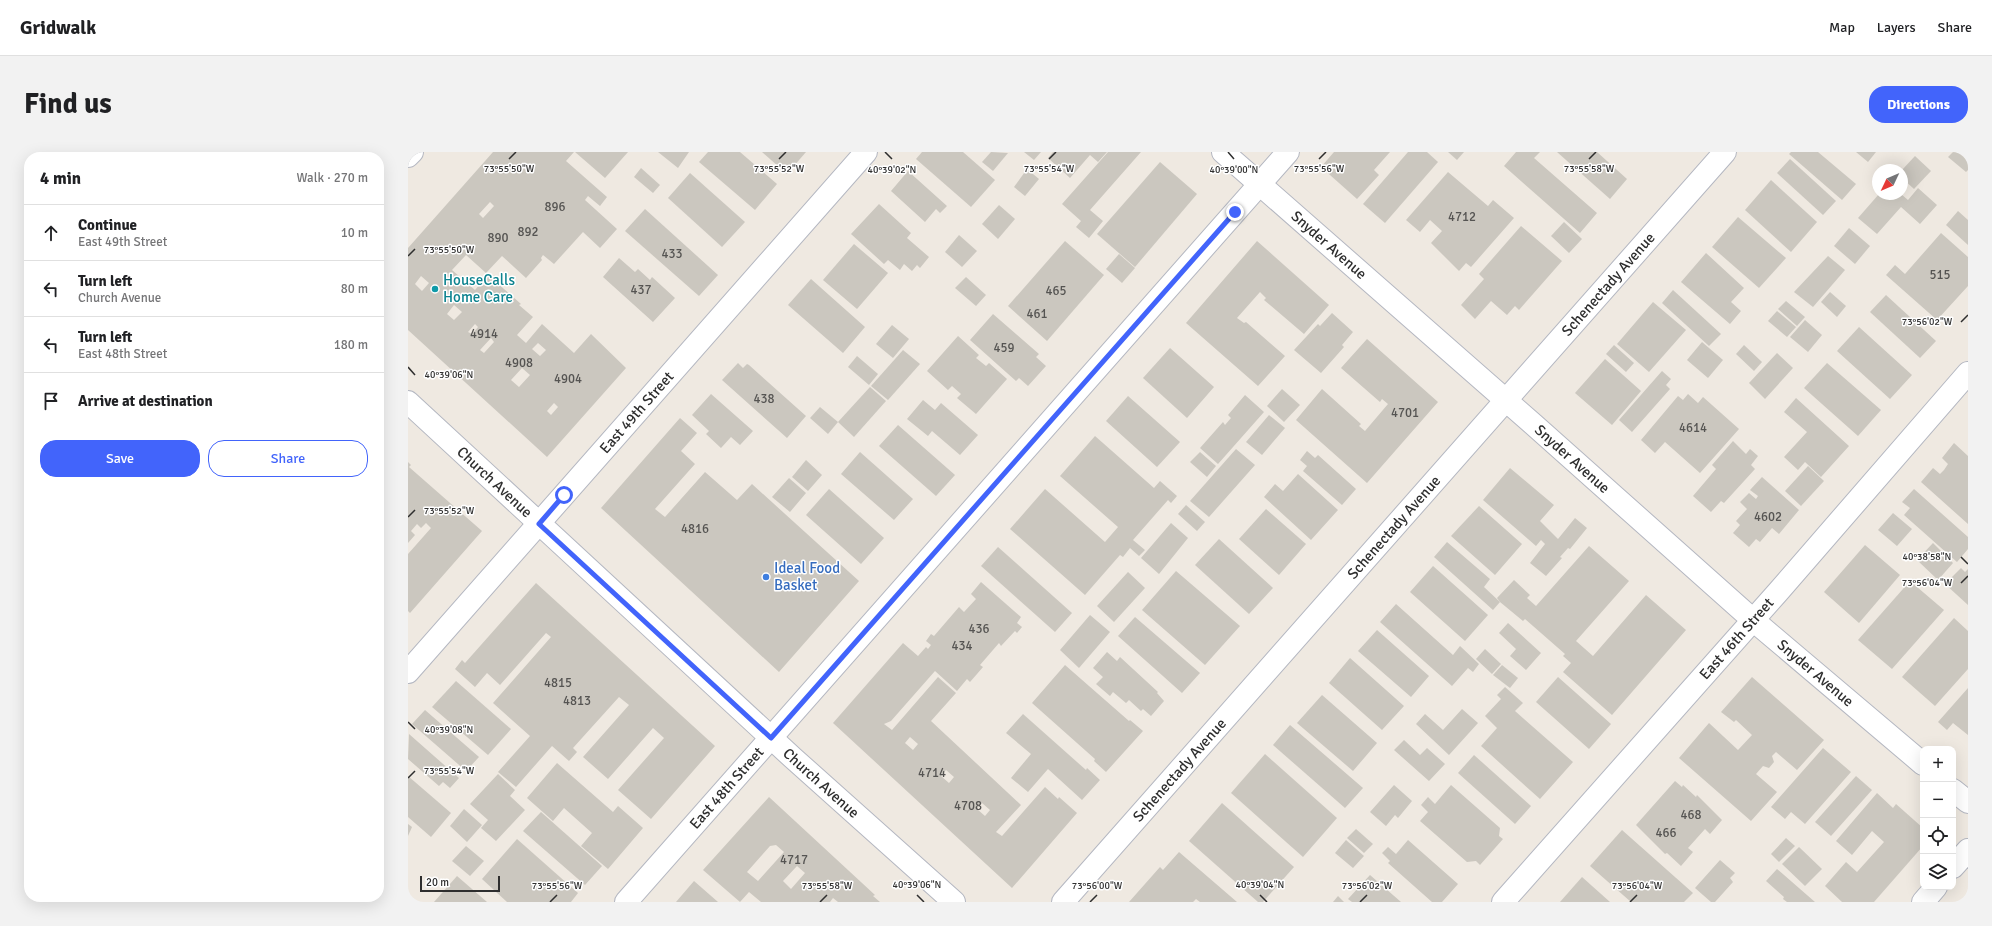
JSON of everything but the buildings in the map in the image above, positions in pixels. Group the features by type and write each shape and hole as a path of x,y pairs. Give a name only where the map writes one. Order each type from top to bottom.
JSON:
{"street":[{"path":"408,156 412,152"},
{"name":"East 49th Street","path":"408,672 866,152"},
{"name":"Snyder Avenue","path":"1223,152 1506,400 1753,620 1920,761"},
{"name":"East 48th Street","path":"626,902 1288,152"},
{"name":"Schenectady Avenue","path":"1063,902 1725,152"},
{"name":"East 46th Street","path":"1503,902 1753,620 1968,373"},
{"name":"Church Avenue","path":"408,402 771,738 954,902"},
{"path":"1956,792 1968,802"},
{"path":"1956,864 1968,850"},
{"path":"1923,902 1933,890"}],"place":[{"name":"HouseCalls Home Care","path":"435,289"},
{"name":"Ideal Food Basket","path":"766,577"}],"route":[{"path":"564,495 539,524 771,738 1235,212"}]}
